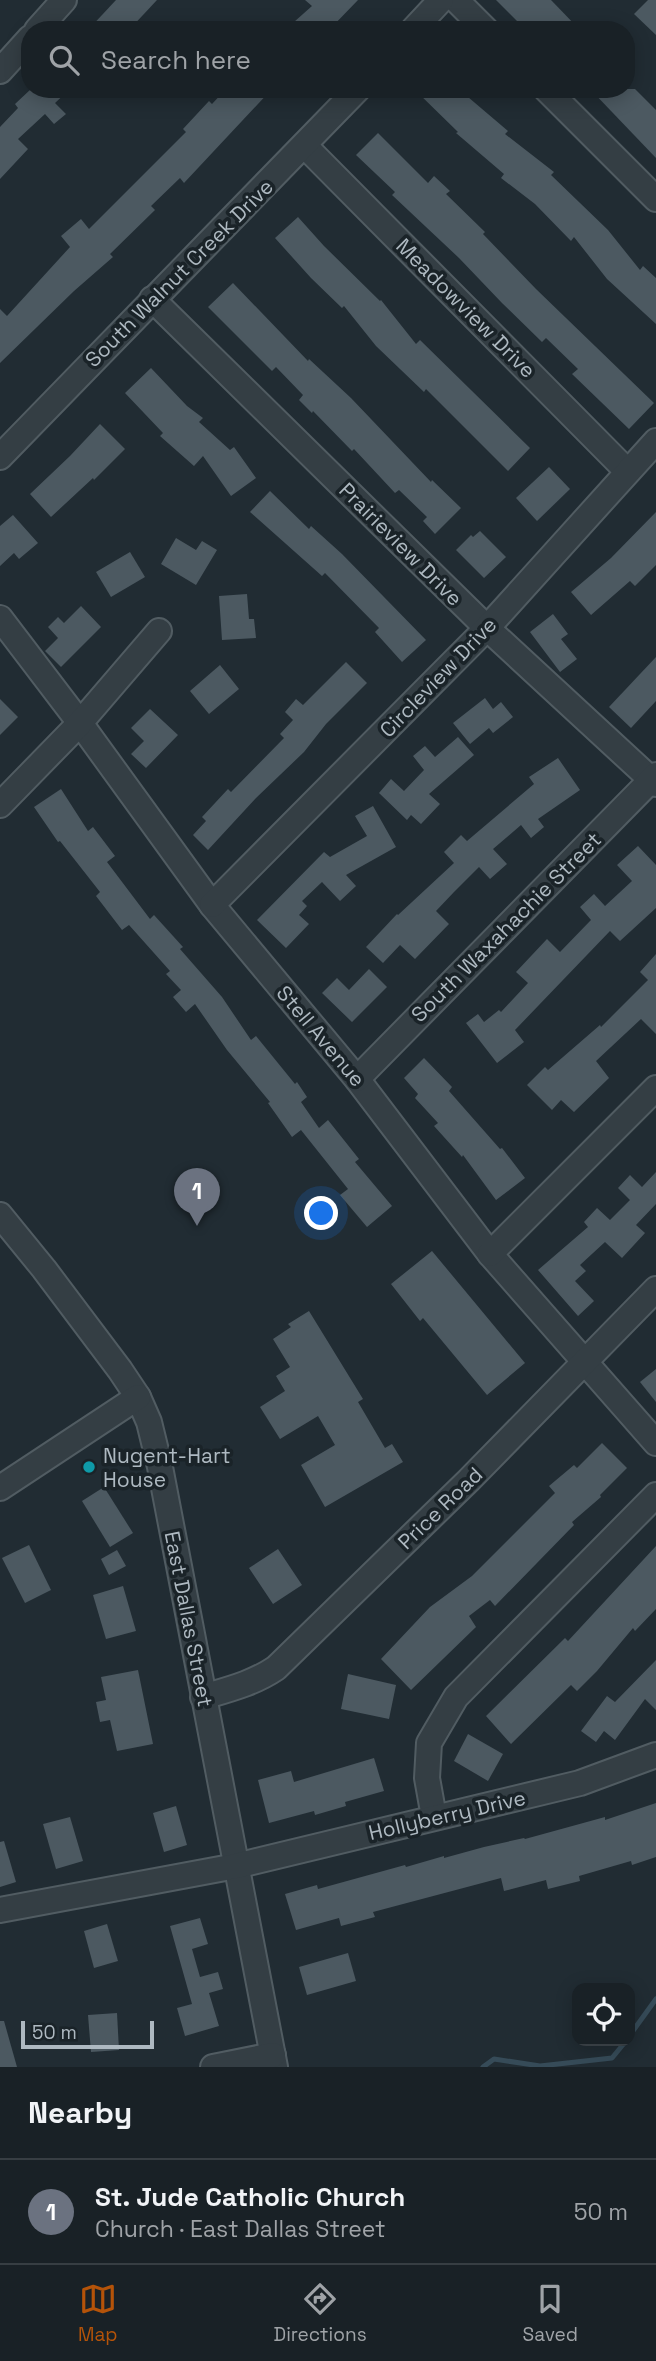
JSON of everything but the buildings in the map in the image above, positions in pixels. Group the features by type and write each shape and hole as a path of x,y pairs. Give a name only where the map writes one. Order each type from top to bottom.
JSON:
{"street":[{"path":"45,21 64,0"},
{"path":"421,21 441,0"},
{"path":"456,0 477,21"},
{"path":"0,71 21,48"},
{"name":"South Walnut Creek Drive","path":"0,457 350,98"},
{"path":"555,98 656,199"},
{"name":"Meadowview Drive","path":"305,146 628,471"},
{"name":"Prairieview Drive","path":"152,299 486,628 655,780"},
{"name":"Circleview Drive","path":"212,905 486,628 656,441"},
{"name":"Stell Avenue","path":"0,618 212,905 357,1079 489,1254 656,1443"},
{"path":"0,806 80,723 159,631"},
{"name":"South Waxahachie Street","path":"357,1079 655,780"},
{"path":"489,1254 656,1088"},
{"name":"East Dallas Street","path":"0,1215 105,1350 138,1398 149,1422 160,1467 274,2061"},
{"name":"Price Road","path":"203,1697 245,1685 276,1668 469,1480 656,1289"},
{"path":"0,1488 138,1398"},
{"path":"434,1817 427,1778 429,1744 456,1697 656,1496"},
{"name":"Hollyberry Drive","path":"0,1910 236,1866 580,1783 656,1755"},
{"path":"213,2067 274,2061"}],"waterway":[{"path":"635,2028 656,1999"},
{"path":"483,2067 494,2059 540,2066 612,2058 622,2046"}],"place":[{"name":"St. Jude Catholic Church","path":"197,1226"},
{"name":"Nugent-Hart House","path":"89,1467"}]}
